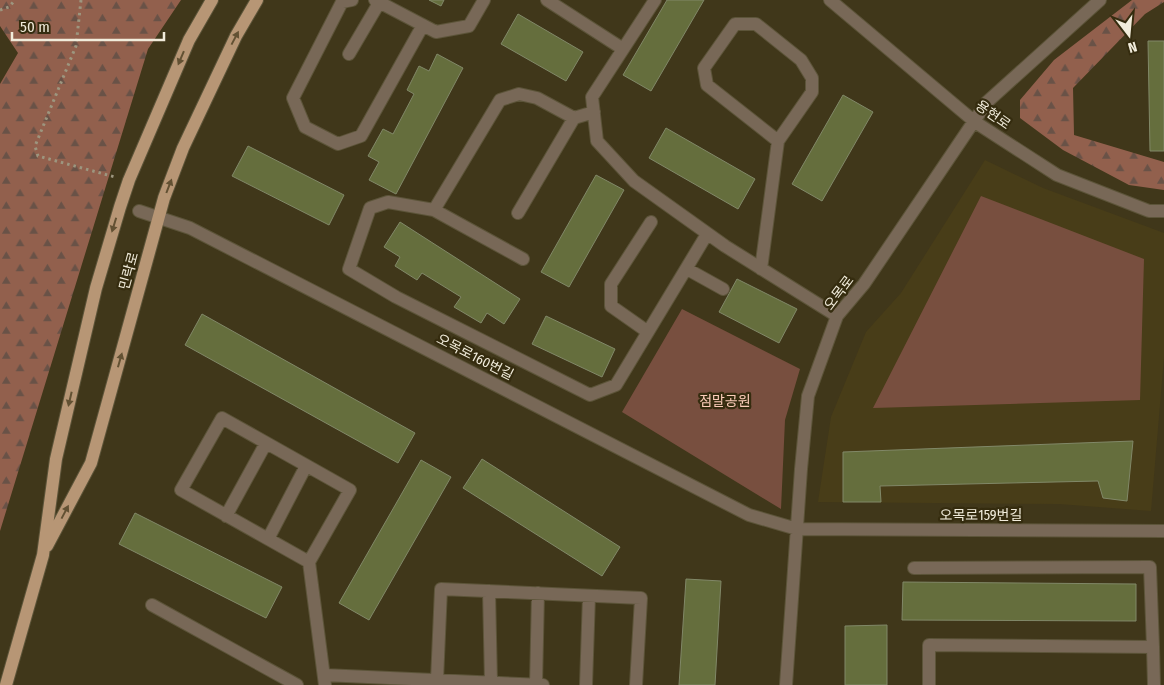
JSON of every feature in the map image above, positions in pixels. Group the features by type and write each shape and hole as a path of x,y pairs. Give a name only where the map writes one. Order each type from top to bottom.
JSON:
{"main road":[{"name":"민락로","path":"6,685 42,555 56,459 96,288 129,180 189,40 212,0"},
{"name":"민락로","path":"42,555 91,464 164,198 180,156 218,71 257,0"}],"street":[{"path":"352,0 342,2 293,98 305,127 338,144 361,136 423,25"},
{"path":"350,54 377,1 436,32 469,26 484,0"},
{"path":"547,0 623,49"},
{"path":"655,0 592,97 597,141 628,175 707,234 837,316"},
{"name":"용현로","path":"830,0 975,122 1057,175 1149,211 1164,212"},
{"name":"오목로","path":"786,685 808,396 837,316 864,284 987,102 1002,86 1100,0"},
{"path":"761,269 778,141 812,92 812,78 802,60 756,24 735,24 704,68 707,85 778,141"},
{"path":"434,210 500,100 519,94 537,98 574,118"},
{"path":"518,213 574,118 594,112"},
{"path":"523,259 434,210 388,202 370,208 349,269 396,297 590,395 616,385 707,234"},
{"name":"오목로160번길","path":"138,211 190,228 749,515 797,530"},
{"path":"648,332 611,306 611,284 651,222"},
{"path":"686,269 723,289"},
{"path":"309,562 181,490 222,418 350,490 309,562 325,680 436,680 543,685"},
{"path":"226,516 266,443"},
{"path":"268,539 306,466"},
{"name":"오목로159번길","path":"797,530 1164,531"},
{"path":"914,568 1150,567 1154,685"},
{"path":"436,680 441,589 641,598 636,685"},
{"path":"489,591 491,683"},
{"path":"536,685 538,594"},
{"path":"586,685 589,596"},
{"path":"152,605 297,685"},
{"path":"929,685 929,645 1153,647"}],"path":[{"path":"0,10 9,7 15,0"},
{"path":"81,0 76,46 35,146 38,156 129,180"}],"shaded area":[{"path":"985,160 1043,188 1164,233 1164,357 1151,511 1059,504 818,502 831,417 866,332 901,293"}],"green space":[{"path":"0,0 181,0 148,49 0,531 0,84 18,53 0,26"},
{"path":"1132,0 1164,0 1164,2 1145,14 1073,88 1074,135 1164,162 1164,190 1129,185 1063,150 1020,118 1020,100 1054,60"},
{"path":"981,196 1144,259 1140,400 873,408"},
{"name":"점말공원","path":"682,309 800,369 785,420 781,509 622,412"}],"building":[{"path":"429,0 444,0 441,6"},
{"path":"667,0 704,0 651,91 623,75"},
{"path":"518,14 583,52 566,81 501,44"},
{"path":"1148,41 1164,41 1164,151 1150,151"},
{"path":"437,54 463,68 396,194 369,180 379,162 368,156 383,129 393,134 414,94 407,90 419,66 429,71"},
{"path":"843,95 873,112 822,201 792,184"},
{"path":"666,128 755,179 738,209 649,158"},
{"path":"248,146 344,195 329,225 232,176"},
{"path":"596,175 624,190 569,287 541,272"},
{"path":"400,222 520,299 504,324 487,313 481,323 454,307 461,297 422,273 417,280 395,266 400,257 384,247"},
{"path":"737,279 797,309 779,343 719,312"},
{"path":"202,314 415,433 398,463 185,345"},
{"path":"546,316 615,349 602,377 532,344"},
{"path":"1133,441 1127,501 1103,498 1098,481 880,486 881,502 843,502 843,452"},
{"path":"482,459 620,547 602,576 463,488"},
{"path":"421,460 451,477 369,620 339,603"},
{"path":"135,513 282,587 266,618 119,544"},
{"path":"686,579 721,581 715,685 679,685"},
{"path":"903,582 1136,584 1136,621 902,620"},
{"path":"887,625 887,685 845,685 845,626"}]}
